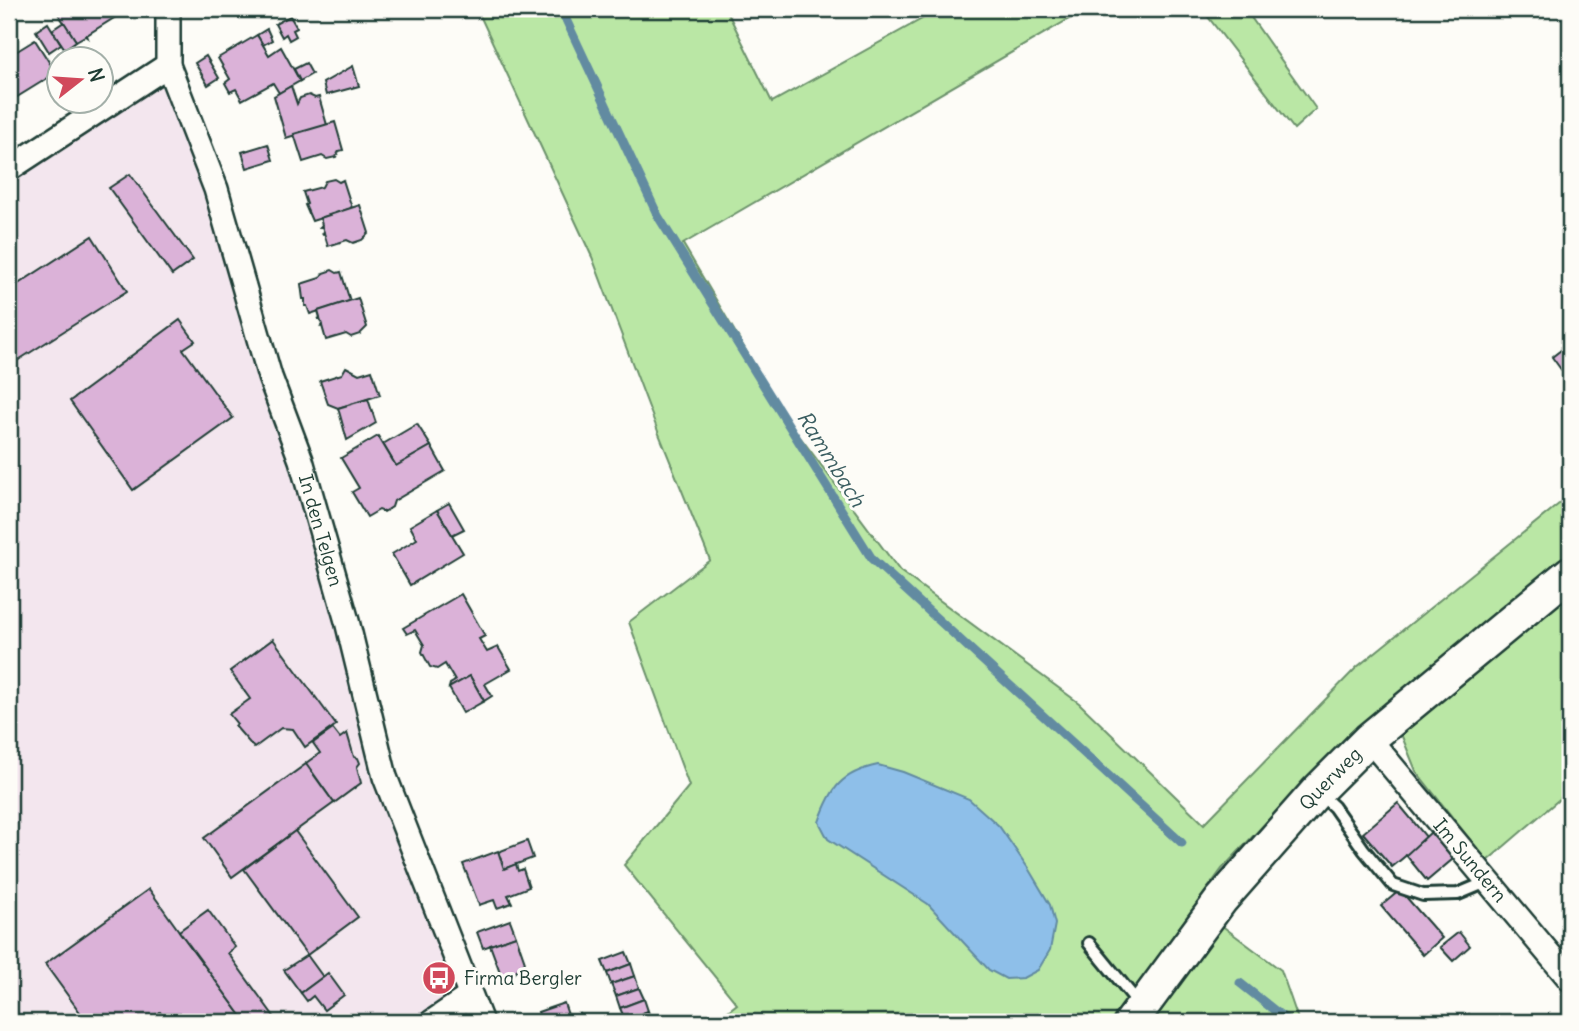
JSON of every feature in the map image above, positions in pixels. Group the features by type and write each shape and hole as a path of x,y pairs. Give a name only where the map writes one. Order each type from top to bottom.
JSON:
{"street":[{"name":"In den Telgen","path":"168,9 168,65 216,189 270,377 300,460 347,621 385,777 481,1022"},
{"path":"9,169 168,65"},
{"name":"Querweg","path":"1136,1014 1221,900 1317,791 1369,739 1570,573"},
{"name":"Im Sundern","path":"1369,739 1570,979"},
{"path":"432,1022 470,996"}],"lane":[{"path":"1317,791 1334,807 1393,885 1423,895 1458,894 1489,881"},
{"path":"1089,943 1136,1014"}],"shaded area":[{"path":"168,65 216,189 385,777 470,996 434,1022 9,1022 9,176 95,116 116,116 116,101"}],"green space":[{"path":"477,9 726,9 772,102 940,9 1086,9 683,244 786,418 900,571 1079,703 1204,824 1357,667 1570,495 1570,556 1350,733 1222,869 1110,1022 714,1022 737,1004 624,865 689,786 629,622 710,560 592,257"},
{"path":"1202,9 1245,9 1316,109 1294,129"},
{"path":"1570,593 1570,790 1487,861 1416,771 1401,734"},
{"path":"1221,925 1281,970 1299,1022 1153,1022"}],"water":[{"path":"878,765 903,772 969,799 999,826 1050,905 1055,924 1050,950 1038,970 1023,978 1006,979 989,970 928,904 828,839 819,822 833,791 855,772"}],"building":[{"path":"55,9 119,9 122,13 87,35 88,38 85,36 76,41"},
{"path":"290,16 297,28 293,30 296,36 289,40 286,34 282,37 275,24"},
{"path":"64,22 76,41 69,46 63,46 52,30"},
{"path":"48,23 61,44 46,47 36,31"},
{"path":"267,29 272,40 263,45 257,35"},
{"path":"257,35 269,55 281,47 300,81 279,93 273,83 242,100 236,89 230,92 225,83 230,79 218,58"},
{"path":"35,40 46,57 46,79 9,102 9,56"},
{"path":"206,56 219,78 208,85 195,63"},
{"path":"306,63 312,74 300,81 294,69"},
{"path":"353,66 359,86 326,95 323,83"},
{"path":"291,86 297,104 300,98 309,95 319,97 327,125 286,138 274,96"},
{"path":"335,122 343,150 339,151 336,157 327,159 322,156 303,162 294,134"},
{"path":"268,144 273,160 247,168 242,152"},
{"path":"130,174 193,260 172,275 109,188"},
{"path":"334,179 339,182 343,180 352,208 312,221 303,192 322,187 325,181"},
{"path":"360,205 369,233 362,240 353,243 347,240 328,246 320,227 320,218"},
{"path":"92,236 127,291 9,366 9,290"},
{"path":"332,270 341,272 350,301 310,314 305,306 301,284 320,278 323,273"},
{"path":"358,298 367,327 360,334 351,337 346,334 326,340 322,326 320,327 322,325 318,319 318,311"},
{"path":"180,320 195,341 183,349 233,418 133,490 70,401"},
{"path":"1570,343 1570,382 1552,357"},
{"path":"346,367 359,374 372,370 380,395 338,408 328,404 320,381 342,374"},
{"path":"368,399 376,423 347,440 338,408"},
{"path":"417,424 431,446 396,466 383,444"},
{"path":"378,436 396,466 431,446 445,471 394,501 392,507 384,512 379,510 367,517 352,492 359,488 341,458"},
{"path":"449,503 464,529 452,535 437,510"},
{"path":"437,510 463,553 410,585 392,554 417,539 410,526"},
{"path":"461,594 485,636 479,639 487,652 498,647 511,669 485,684 492,696 484,701 470,676 449,688 455,681 445,664 437,669 430,667 422,652 424,645 415,630 407,634 403,628"},
{"path":"273,639 336,725 305,747 293,729 281,728 254,748 235,726 237,724 229,714 250,699 230,671"},
{"path":"470,676 484,701 463,713 449,688"},
{"path":"333,729 340,738 347,733 354,757 358,758 360,763 357,767 361,783 334,803 306,763 320,753 313,743"},
{"path":"306,764 334,803 232,877 204,838"},
{"path":"1398,803 1427,838 1392,867 1363,833"},
{"path":"295,831 358,917 307,955 244,869"},
{"path":"1431,832 1453,859 1427,881 1406,855"},
{"path":"527,841 533,858 504,869 498,852"},
{"path":"498,851 504,869 516,864 518,871 523,869 529,887 508,895 512,903 497,908 494,900 479,905 463,864"},
{"path":"149,889 246,1022 168,1022 160,1012 146,1022 87,1022 45,964"},
{"path":"1400,890 1442,938 1423,955 1381,906"},
{"path":"208,910 235,947 228,953 278,1022 246,1022 179,931"},
{"path":"510,920 516,936 483,948 477,932"},
{"path":"1459,932 1470,946 1453,961 1440,947"},
{"path":"516,936 525,962 504,983 490,945"},
{"path":"626,952 631,964 607,973 602,961"},
{"path":"307,955 323,977 301,993 284,970"},
{"path":"631,964 635,976 611,984 607,973"},
{"path":"328,973 344,995 324,1010 313,996 307,1001 301,993"},
{"path":"635,976 639,988 616,996 611,984"},
{"path":"639,988 644,999 620,1008 616,996"},
{"path":"644,999 648,1011 625,1020 620,1008"},
{"path":"564,1003 569,1018 580,1014 583,1022 541,1022 538,1012"},
{"path":"648,1011 652,1022 625,1020"},
{"path":"1469,1014 1474,1022 1456,1022"}],"waterway":[{"name":"Rammbach","path":"561,9 658,216 872,559 1182,843"},
{"name":"Rammbach","path":"1240,983 1289,1022"}],"place":[{"name":"Firma Bergler","path":"439,978"}]}
